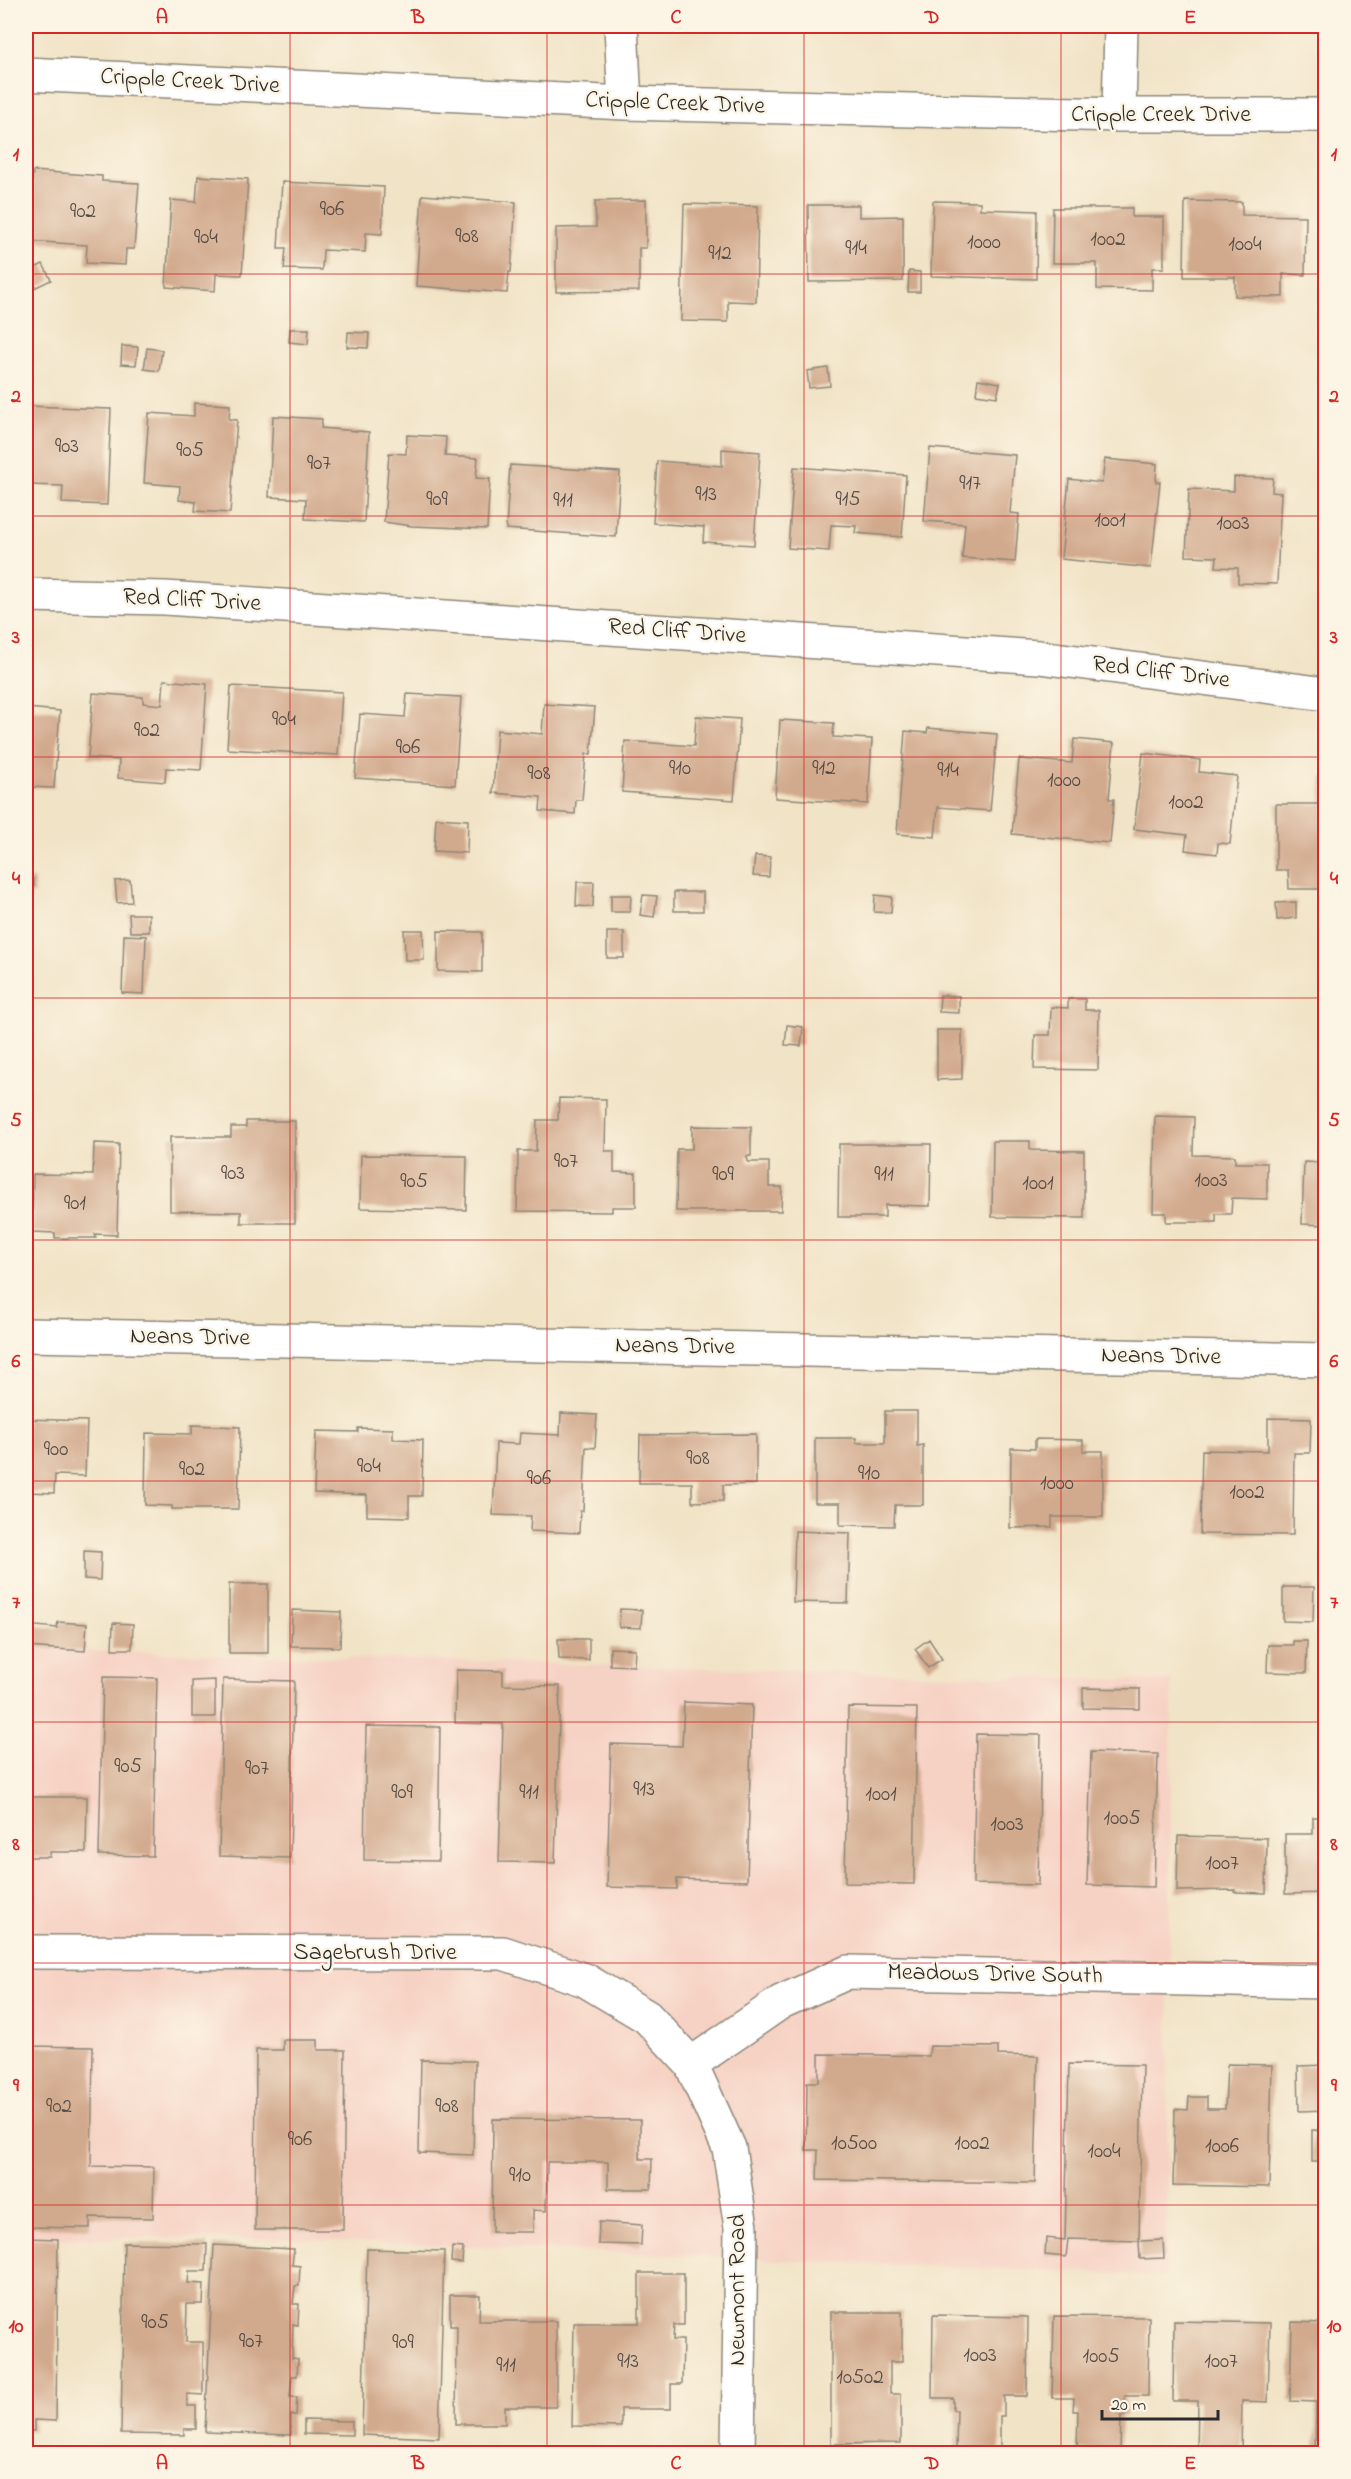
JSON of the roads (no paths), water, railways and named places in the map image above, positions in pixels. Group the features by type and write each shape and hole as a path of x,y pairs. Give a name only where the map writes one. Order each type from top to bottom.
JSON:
{"street":[{"path":"621,26 625,103"},
{"path":"1119,115 1121,26"},
{"name":"Cripple Creek Drive","path":"26,74 625,103 1119,115 1326,115"},
{"name":"Red Cliff Drive","path":"26,595 165,598 1038,657 1326,694"},
{"name":"Neans Drive","path":"26,1335 1326,1360"},
{"name":"Sagebrush Drive","path":"26,1952 503,1953 585,1980 647,2017 691,2064"},
{"name":"Meadows Drive South","path":"691,2064 781,2002 848,1972 1326,1982"},
{"name":"Newmont Road","path":"691,2064 729,2148 741,2227 738,2454"}]}
